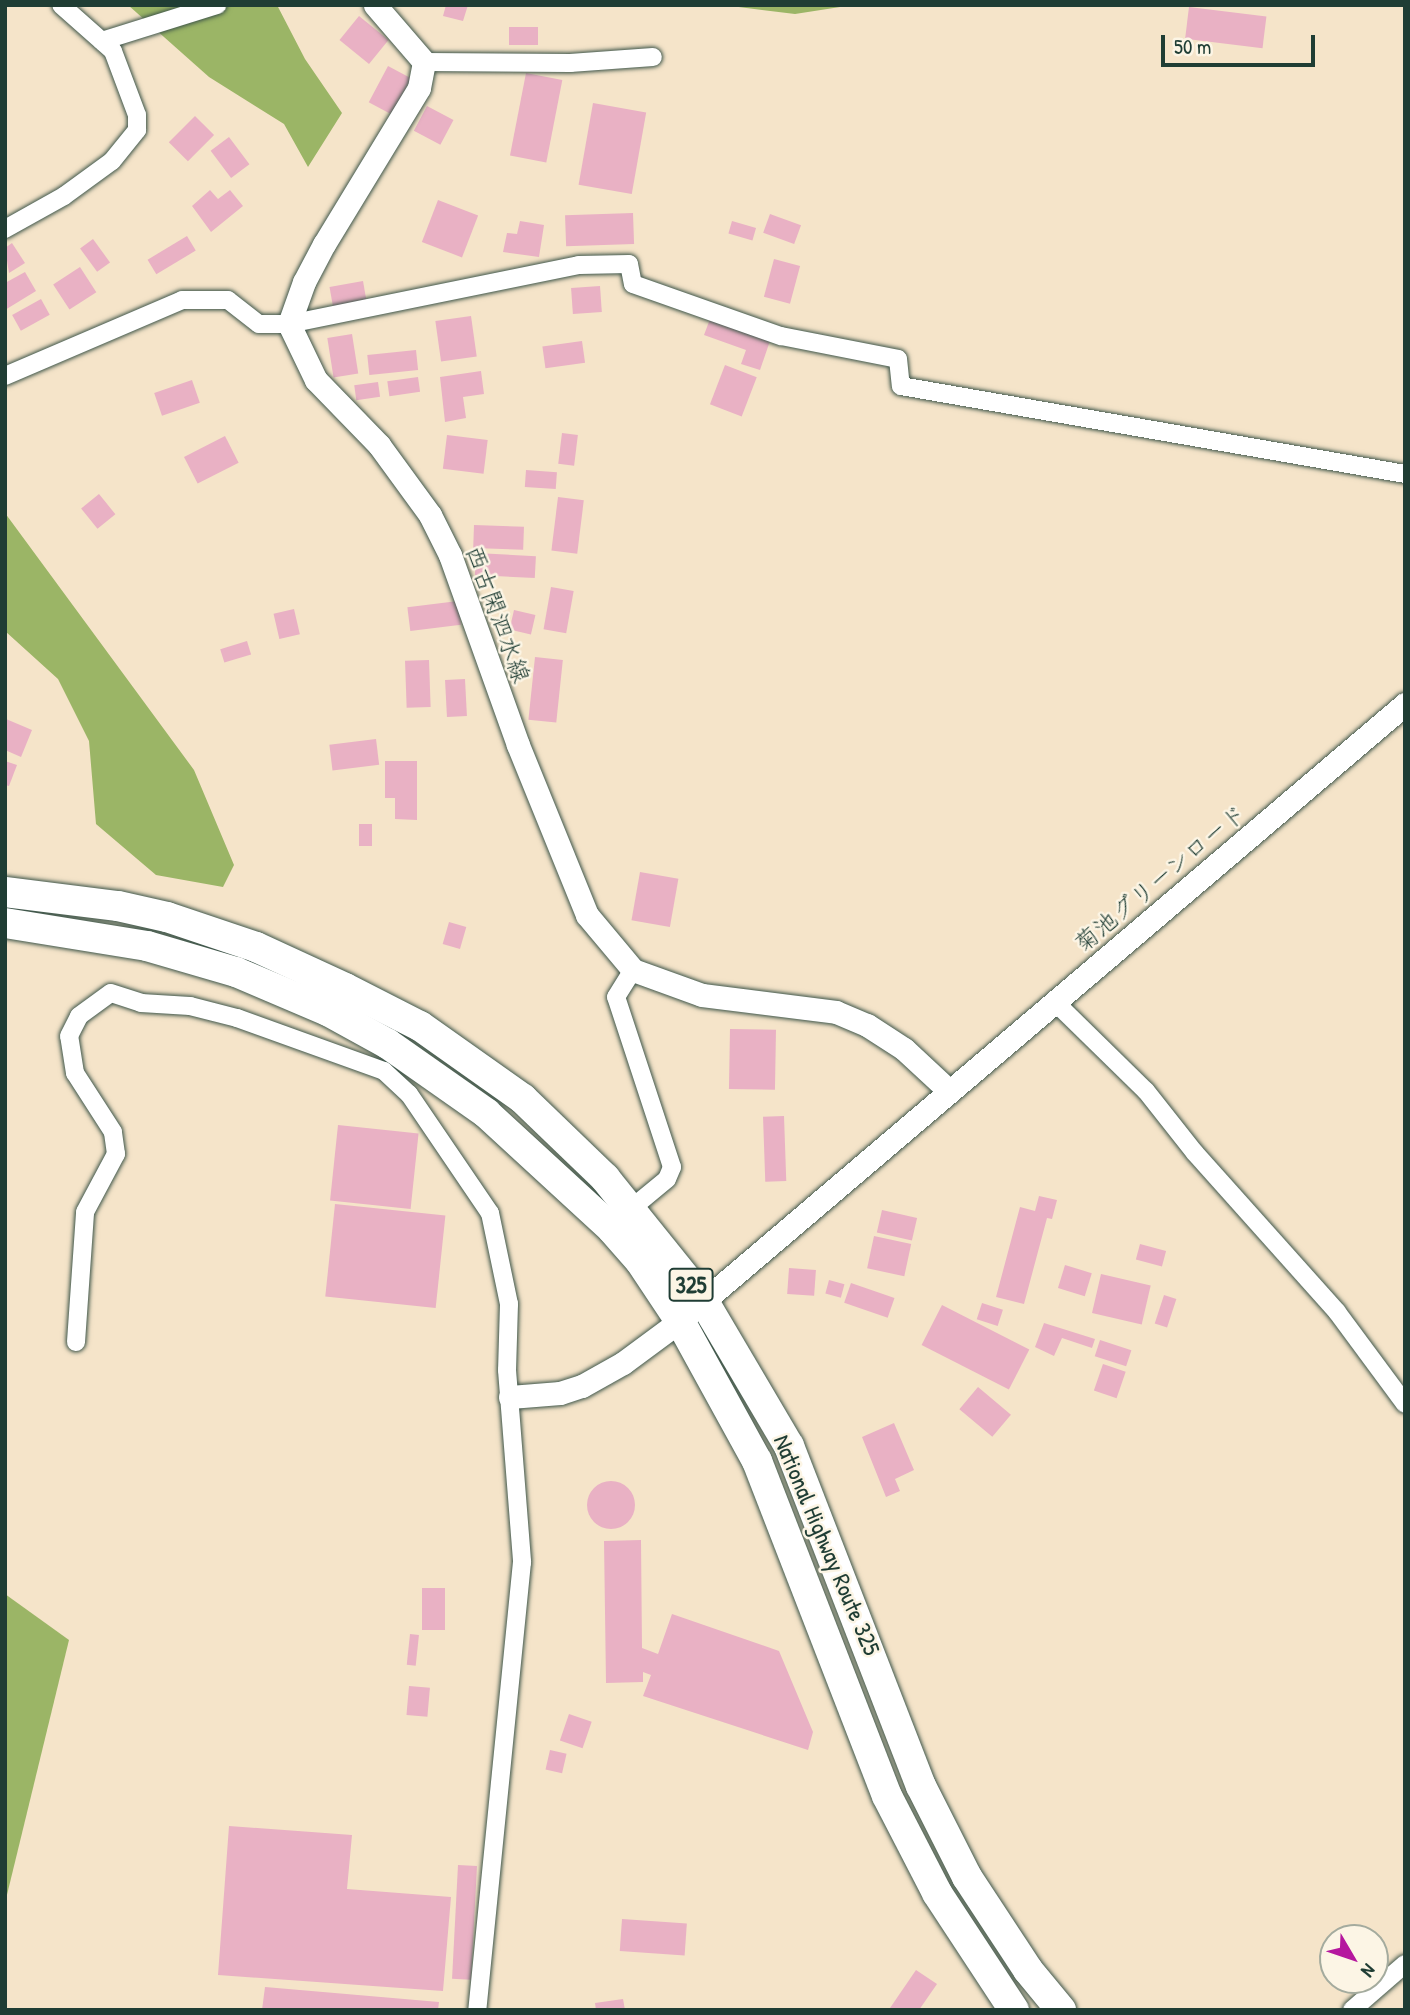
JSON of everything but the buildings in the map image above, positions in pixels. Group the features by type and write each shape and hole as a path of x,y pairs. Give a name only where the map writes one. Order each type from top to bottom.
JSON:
{"highway":[{"name":"National Highway Route 325","path":"5,892 118,906 167,918 256,947 345,988 419,1026 523,1099 632,1208 703,1300 789,1446 921,1786 967,1877 1028,1970 1061,2010"},
{"name":"National Highway Route 325","path":"5,923 147,946 236,972 328,1011 388,1044 486,1113 585,1200 640,1261 680,1321 757,1461 887,1796 937,1893 1014,2010"}],"main road":[{"path":"289,324 304,282 324,244 418,88 424,62 412,44 373,6"},
{"name":"西古閑泗水線","path":"289,324 316,380 379,445 430,515 450,555 570,878 600,937 633,970 702,995 836,1012 867,1025 904,1049 947,1089"},
{"name":"菊池グリーンロード","path":"510,1397 560,1393 582,1386 623,1363 680,1321 947,1089 1055,1002 1405,704"}],"street":[{"path":"5,229 64,196 112,161 137,130 137,115 113,51 61,5"},
{"path":"102,41 217,5"},
{"path":"424,62 570,63 653,57"},
{"path":"5,376 182,300 228,300 259,324 289,324 579,265 629,264 633,284 781,336 898,359 901,386 1405,474"},
{"path":"632,1208 667,1179 672,1167 616,997 633,970"},
{"path":"76,1342 85,1212 116,1154 113,1132 75,1073 69,1036 79,1016 111,993 141,1003 190,1006 237,1018 384,1071 409,1094 490,1213 509,1304 510,1397 522,1562 477,2010"},
{"path":"1055,1002 1092,1043 1146,1091 1195,1153 1337,1312 1405,1404"},
{"path":"1352,2010 1405,1964"}],"green space":[{"path":"128,5 277,5 305,59 342,113 308,167 284,124 209,77"},
{"path":"723,5 853,5 795,14"},
{"path":"5,513 194,770 234,865 223,887 156,875 96,824 89,741 58,679 5,631"},
{"path":"5,1594 69,1640 5,1903"}]}
